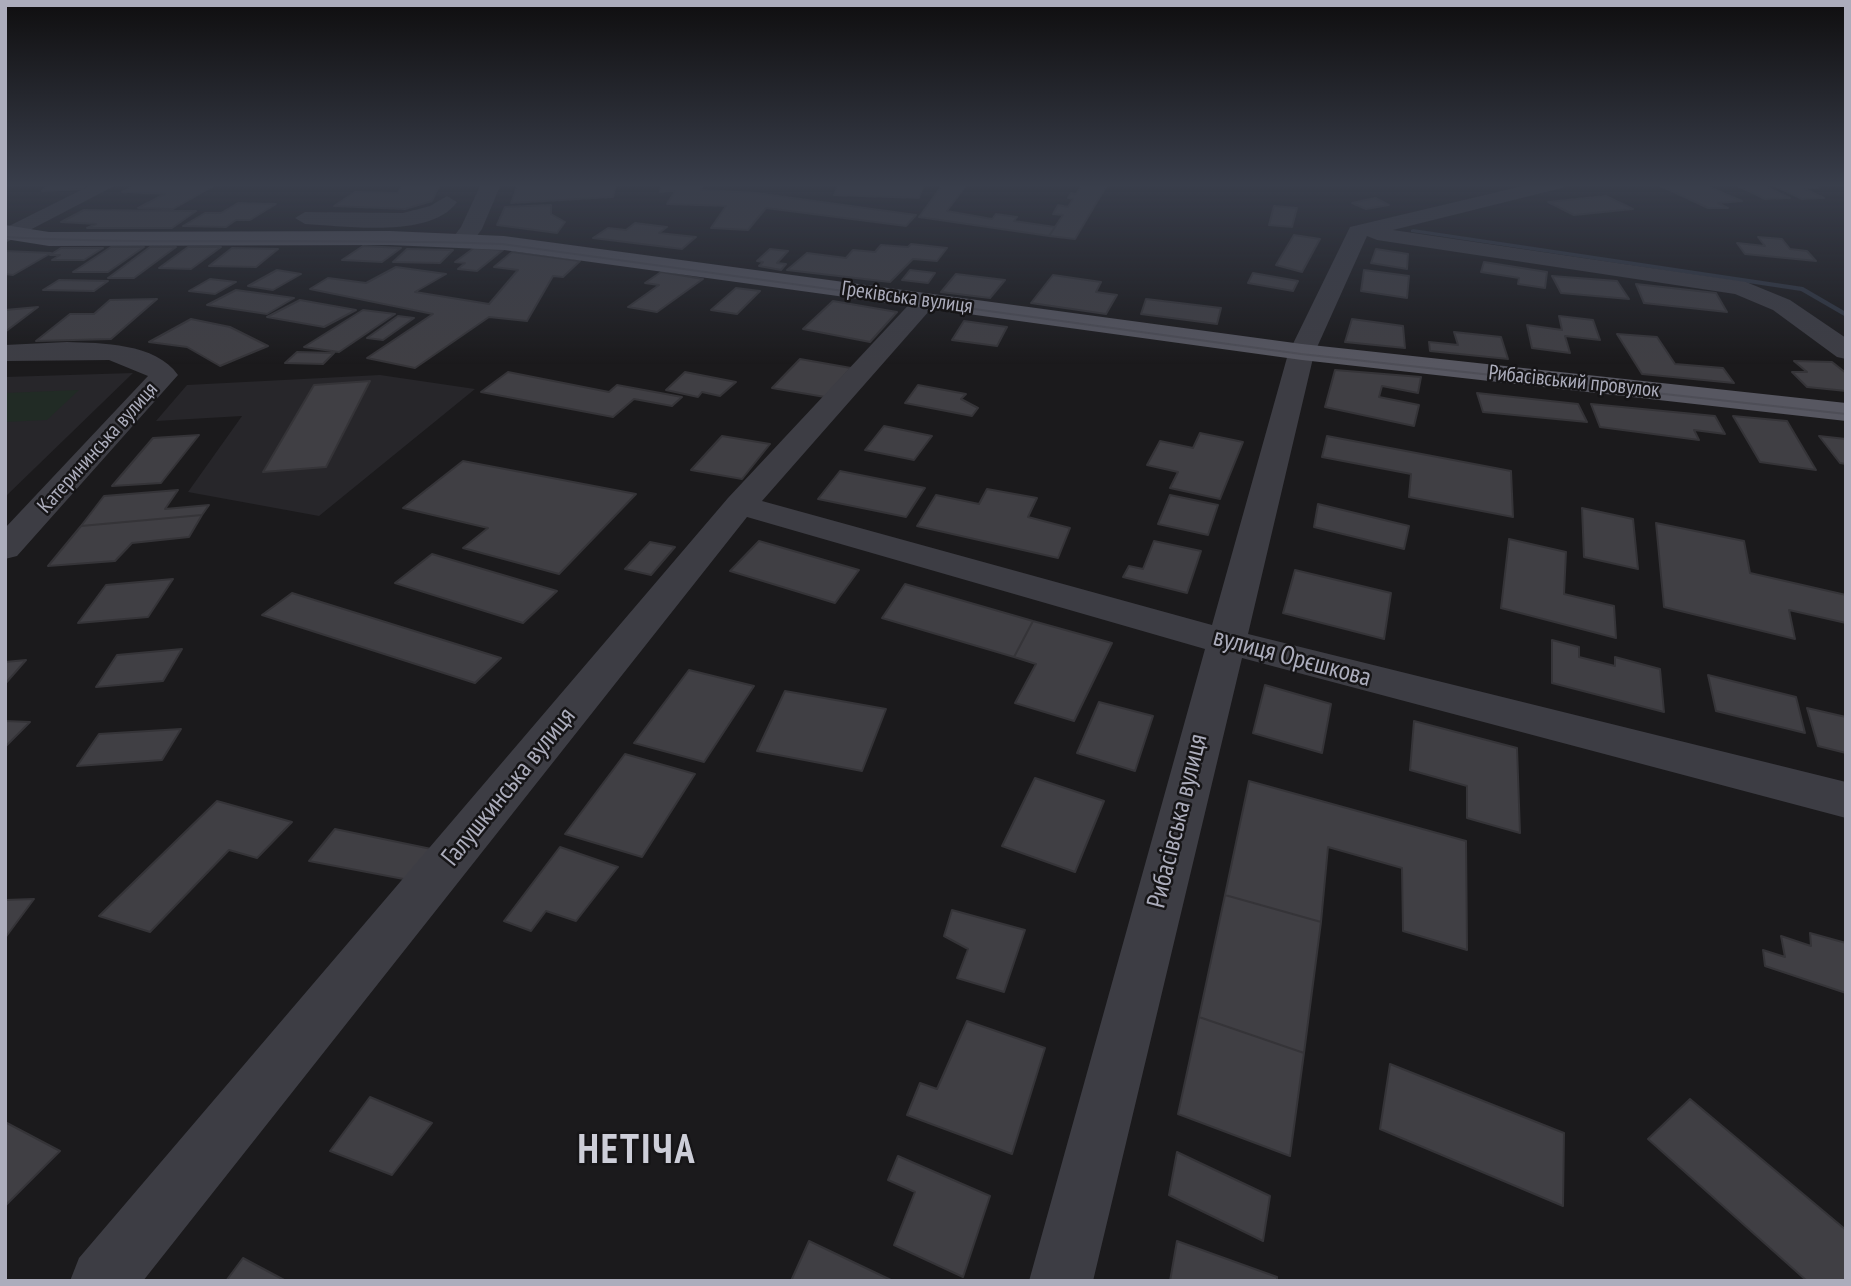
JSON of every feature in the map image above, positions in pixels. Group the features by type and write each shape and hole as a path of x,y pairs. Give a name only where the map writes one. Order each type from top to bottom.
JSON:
{"main road":[{"name":"Греківська вулиця","path":"495,244 693,268 1300,357"},
{"name":"Рибасівський провулок","path":"1300,357 1846,412"}],"street":[{"path":"1300,357 1352,244"},
{"path":"1441,244 1764,293 1846,351"},
{"name":"Галушкинська вулиця","path":"102,1281 740,505 925,302"},
{"name":"Катерининська вулиця","path":"5,353 95,351 150,363 164,375 5,549"},
{"name":"Рибасівська вулиця","path":"1061,1281 1224,640 1300,357"},
{"name":"вулиця Орєшкова","path":"740,505 1224,640 1846,800"}],"shaded area":[{"path":"133,373 5,497 5,377"},
{"path":"380,375 475,389 319,516 188,492 242,416 156,421 187,385"},
{"path":"79,390 47,420 5,422 5,393"}],"building":[{"path":"642,244 688,244 682,249"},
{"path":"911,244 947,248 937,261 913,259 890,282 787,270 807,253 846,258 853,250 875,252 881,245 908,247"},
{"path":"1289,244 1317,244 1302,272 1276,265"},
{"path":"1738,244 1765,246 1763,244 1786,244 1790,249 1807,251 1816,261 1745,254"},
{"path":"363,246 401,248 382,262 342,260"},
{"path":"111,247 144,247 108,272 73,272"},
{"path":"150,247 176,247 134,278 108,278"},
{"path":"188,247 221,247 191,269 159,268"},
{"path":"61,248 103,248 84,260 52,260 60,255 50,255"},
{"path":"232,248 278,249 256,267 209,266"},
{"path":"474,248 503,250 477,271 458,269 465,263 455,262"},
{"path":"407,249 453,250 440,263 393,262"},
{"path":"770,249 788,251 777,263 786,264 781,270 759,266 763,262 757,261"},
{"path":"1376,249 1408,254 1407,269 1371,263"},
{"path":"5,251 51,253 13,275 5,274"},
{"path":"512,252 580,261 563,277 553,276 527,321 489,317 415,368 367,358 433,314 310,289 328,278 366,283 396,267 446,274 415,292 489,304 518,270 494,267"},
{"path":"1484,262 1547,272 1545,288 1518,284 1519,278 1481,272"},
{"path":"277,270 301,274 273,290 248,286"},
{"path":"910,270 935,273 928,283 902,280"},
{"path":"1364,270 1409,276 1407,298 1361,291"},
{"path":"661,272 703,279 657,312 628,307 659,285 645,283"},
{"path":"1253,273 1298,281 1293,291 1248,283"},
{"path":"956,274 1005,280 990,298 941,292"},
{"path":"1053,275 1101,282 1096,292 1117,295 1106,314 1031,303"},
{"path":"1552,276 1617,281 1629,299 1561,293"},
{"path":"210,279 236,282 215,294 189,291"},
{"path":"59,280 108,281 94,291 43,290"},
{"path":"1636,284 1716,293 1727,312 1644,303"},
{"path":"736,288 760,291 737,314 711,310"},
{"path":"236,290 294,298 267,314 207,305"},
{"path":"157,299 111,339 36,341 70,314 94,314 110,300"},
{"path":"1146,299 1221,308 1217,324 1141,314"},
{"path":"300,300 356,310 324,327 267,317"},
{"path":"833,301 897,312 870,342 803,329"},
{"path":"38,307 5,332 5,310"},
{"path":"363,310 395,314 339,352 304,347"},
{"path":"398,316 414,318 383,340 367,338"},
{"path":"1559,316 1593,320 1600,340 1565,336 1570,353 1532,348 1527,325 1562,330"},
{"path":"191,319 230,327 268,346 220,366 187,347 149,342"},
{"path":"1352,319 1403,326 1405,348 1345,342"},
{"path":"964,321 1007,327 997,346 952,340"},
{"path":"1454,332 1501,337 1508,359 1430,351 1429,342 1458,345"},
{"path":"1617,334 1657,337 1675,364 1723,368 1734,383 1642,374"},
{"path":"297,352 334,353 323,364 285,363"},
{"path":"800,359 851,368 825,397 772,388"},
{"path":"1794,361 1832,362 1846,373 1846,391 1807,387 1792,372 1807,372"},
{"path":"1335,370 1421,377 1418,393 1382,386 1379,397 1419,405 1414,426 1325,407"},
{"path":"508,372 609,392 617,385 682,397 672,406 634,399 613,417 481,392"},
{"path":"685,372 736,382 720,396 702,392 698,397 666,390"},
{"path":"370,381 326,467 263,472 314,385"},
{"path":"918,385 966,394 961,399 978,408 972,416 905,403"},
{"path":"1477,393 1578,404 1587,422 1483,412"},
{"path":"1591,404 1715,416 1725,434 1694,430 1699,440 1600,427"},
{"path":"1733,416 1787,421 1816,470 1760,462"},
{"path":"884,426 932,436 914,460 865,450"},
{"path":"1200,433 1243,442 1220,499 1170,488 1178,472 1147,465 1160,441 1193,448"},
{"path":"199,435 161,483 112,486 153,438"},
{"path":"722,436 770,444 742,479 691,470"},
{"path":"1327,436 1511,471 1513,517 1409,497 1411,474 1322,457"},
{"path":"1819,436 1846,439 1846,464 1840,463"},
{"path":"463,461 636,494 559,574 463,548 488,528 403,508"},
{"path":"840,471 925,488 906,517 818,499"},
{"path":"987,489 1037,498 1028,517 1070,528 1058,558 917,526 936,495 979,504"},
{"path":"178,490 165,509 209,505 202,515 81,526 104,496"},
{"path":"1170,495 1218,505 1208,535 1158,524"},
{"path":"1318,504 1409,526 1404,549 1314,527"},
{"path":"1582,508 1633,519 1638,569 1584,557"},
{"path":"202,515 189,537 132,543 115,561 48,566 81,526"},
{"path":"1656,523 1744,541 1750,573 1846,595 1846,623 1789,610 1795,639 1664,607"},
{"path":"1509,539 1566,552 1564,594 1614,606 1616,638 1501,608"},
{"path":"759,541 859,570 835,603 730,571"},
{"path":"1154,541 1201,551 1187,593 1123,577 1129,566 1143,569"},
{"path":"650,542 675,547 651,575 625,569"},
{"path":"432,554 557,591 523,623 395,583"},
{"path":"1295,570 1391,593 1384,639 1283,613"},
{"path":"173,579 148,617 78,623 106,585"},
{"path":"905,584 1033,621 1014,657 882,618"},
{"path":"292,593 501,658 475,683 262,615"},
{"path":"1033,621 1112,643 1074,721 1015,703 1036,664 1014,657"},
{"path":"1552,640 1579,647 1579,657 1615,666 1615,657 1660,669 1664,712 1552,683"},
{"path":"182,649 163,681 96,687 117,655"},
{"path":"26,660 5,684 5,662"},
{"path":"689,670 754,686 704,762 634,743"},
{"path":"1708,675 1796,697 1805,733 1716,711"},
{"path":"1265,685 1331,704 1322,753 1253,733"},
{"path":"785,691 886,709 862,771 757,751"},
{"path":"1099,702 1153,716 1135,771 1077,753"},
{"path":"1807,708 1846,717 1846,753 1818,746"},
{"path":"5,721 30,722 5,747"},
{"path":"1414,721 1517,748 1520,833 1467,818 1467,786 1410,770"},
{"path":"181,729 162,760 77,766 99,734"},
{"path":"625,754 695,774 642,857 565,834"},
{"path":"1035,778 1104,801 1075,872 1002,846"},
{"path":"1249,781 1466,841 1467,950 1403,931 1402,868 1328,847 1321,922 1225,895"},
{"path":"217,801 292,822 257,858 229,850 150,932 99,916"},
{"path":"335,829 441,851 414,881 309,861"},
{"path":"560,847 618,867 576,921 546,911 531,931 504,921"},
{"path":"1225,895 1321,922 1304,1053 1199,1017"},
{"path":"34,899 5,938 5,900"},
{"path":"952,910 1025,930 1004,992 957,978 968,949 944,936"},
{"path":"1810,933 1846,943 1846,993 1765,966 1763,950 1785,957 1781,936 1811,946"},
{"path":"1199,1017 1304,1053 1290,1156 1178,1114"},
{"path":"967,1021 1045,1048 1012,1154 907,1115 920,1083 937,1089"},
{"path":"1390,1064 1564,1133 1563,1206 1380,1129"},
{"path":"370,1097 432,1123 392,1175 330,1151"},
{"path":"1690,1099 1846,1230 1846,1281 1807,1281 1648,1139"},
{"path":"5,1122 60,1151 5,1206"},
{"path":"1177,1152 1270,1196 1263,1241 1169,1195"},
{"path":"898,1156 990,1196 963,1277 894,1245 915,1192 888,1180"},
{"path":"809,1241 893,1281 791,1281"},
{"path":"1177,1241 1277,1277 1277,1281 1170,1281"},
{"path":"243,1258 286,1281 226,1281"}],"waterway":[{"path":"1501,244 1803,289 1846,315"}],"tram line":[{"path":"502,244 1301,354 1846,414"}],"district":[{"name":"НЕТІЧА","path":"637,1152"}]}
